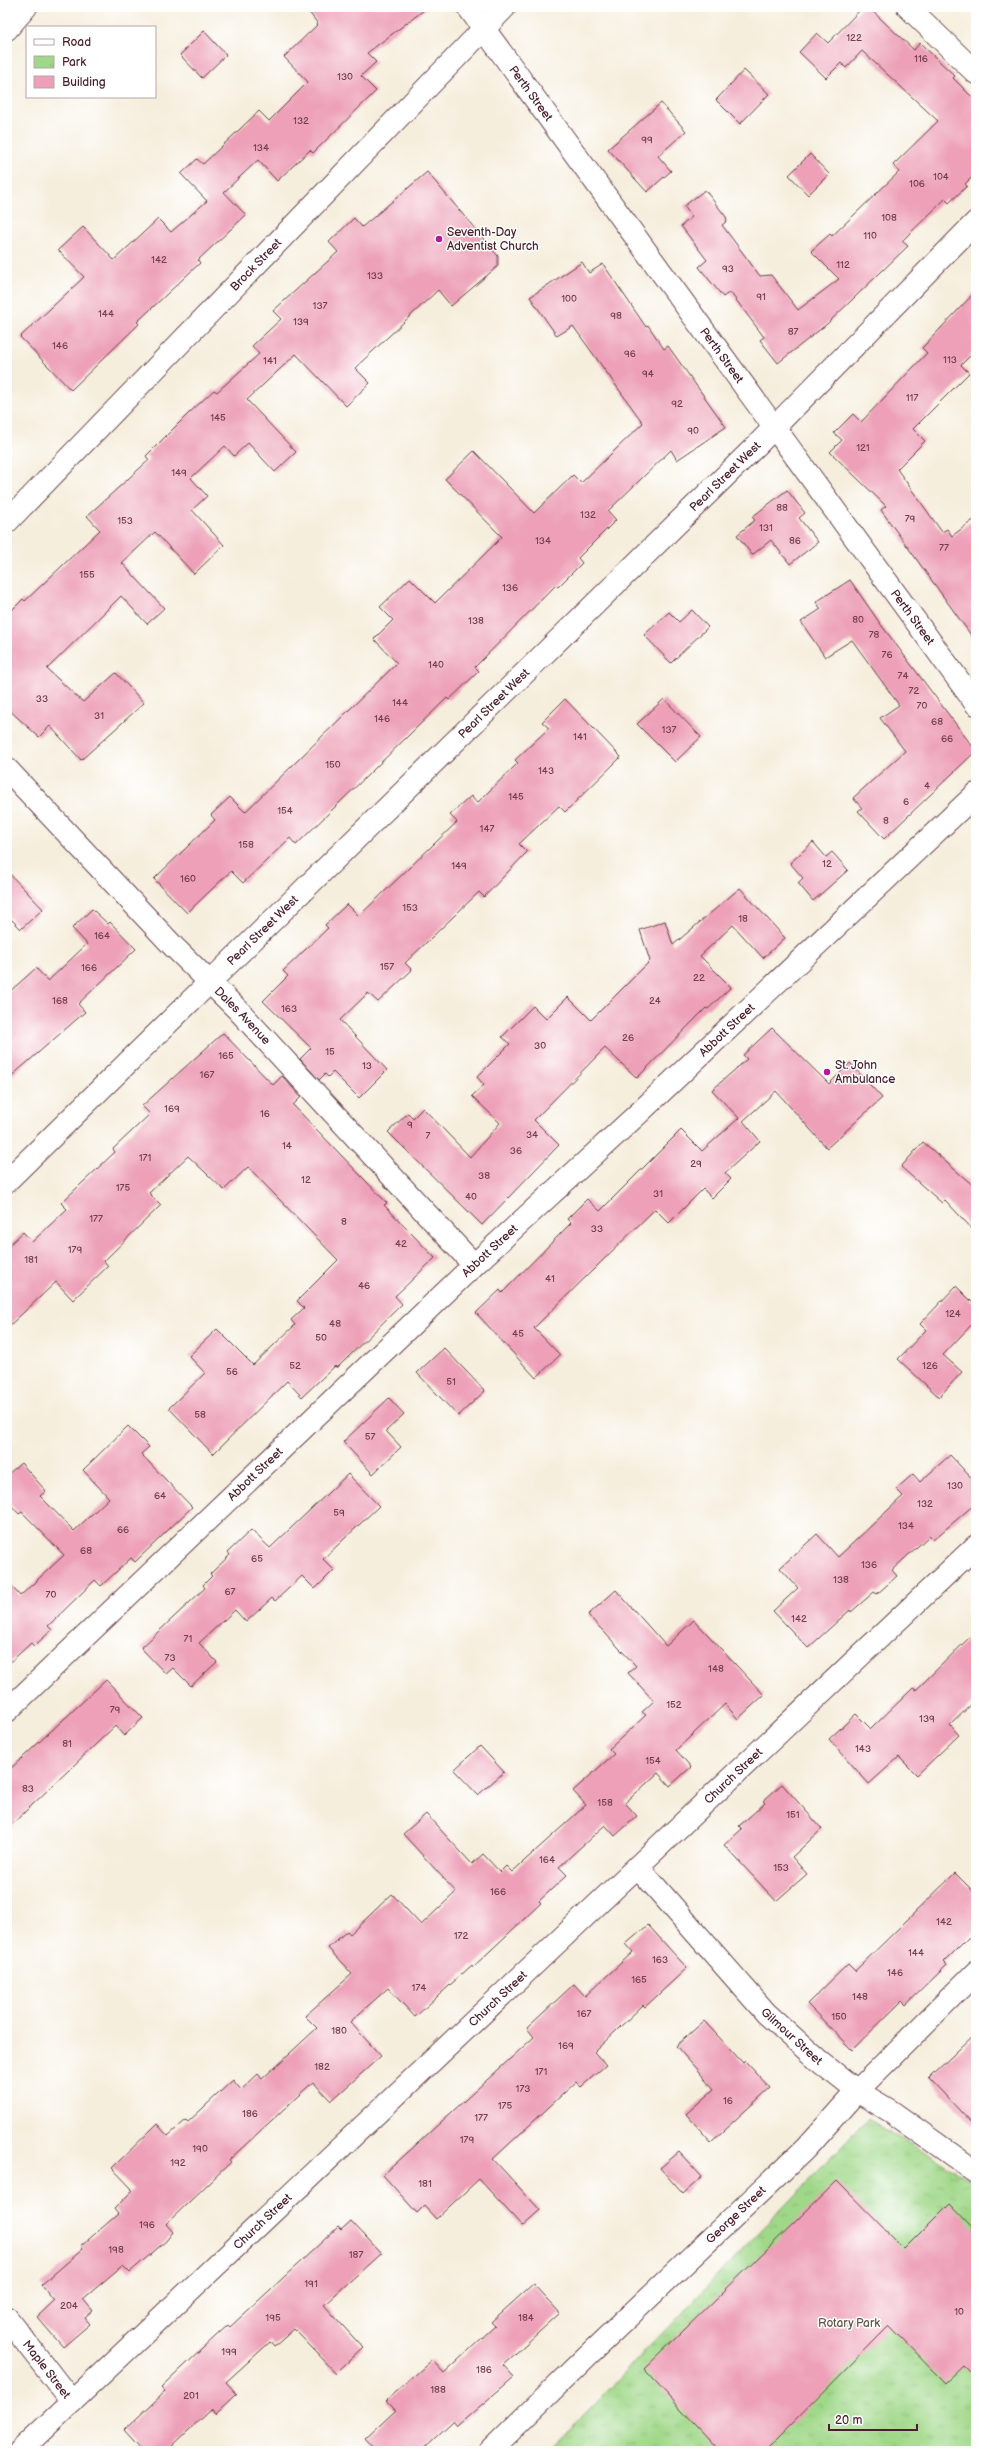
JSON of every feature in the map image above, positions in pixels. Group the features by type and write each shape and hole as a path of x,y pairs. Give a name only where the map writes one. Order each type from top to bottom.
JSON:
{"street":[{"path":"7,29 26,7"},
{"name":"Perth Street","path":"468,7 976,704"},
{"name":"Brock Street","path":"7,522 505,7"},
{"path":"908,7 976,73"},
{"name":"Pearl Street West","path":"7,1181 774,428 976,222"},
{"name":"Dales Avenue","path":"7,769 174,947 210,981 474,1265"},
{"name":"Abbott Street","path":"7,1711 474,1265 639,1112 976,794"},
{"name":"Church Street","path":"20,2451 976,1546"},
{"name":"Gilmour Street","path":"638,1867 766,2014 819,2061 857,2091 892,2112 976,2172"},
{"name":"George Street","path":"490,2451 586,2356 805,2150 857,2091 976,1972"},
{"name":"Maple Street","path":"7,2318 72,2402"}],"green space":[{"name":"Rotary Park","path":"868,2119 976,2183 976,2451 549,2451"}],"building":[{"path":"305,7 428,7 367,53 376,62 361,76 376,91 313,153 310,150 277,181 258,160 224,192 246,215 198,260 200,263 137,322 139,324 71,390 20,337 84,277 58,250 83,227 114,260 158,219 171,232 207,201 181,174 197,159 203,164 259,111 269,121 308,82 284,57 318,24"},
{"path":"863,7 868,7 914,50 920,43 955,76 953,78 976,101 976,173 965,184 967,186 949,203 945,199 902,241 908,246 827,324 778,363 760,340 764,337 730,292 723,297 699,267 707,260 681,226 692,217 684,206 705,190 726,217 727,221 722,225 760,276 771,275 798,310 839,279 811,251 830,234 832,236 899,172 893,165 938,121 862,51 846,68 841,63 826,78 799,52 817,33 828,43"},
{"path":"204,31 226,55 202,78 180,55"},
{"path":"744,70 769,94 740,124 716,100"},
{"path":"661,103 686,131 658,156 671,171 647,192 608,149"},
{"path":"810,154 829,174 808,195 789,175"},
{"path":"427,172 498,256 498,266 451,306 438,290 355,368 370,383 346,406 296,354 247,400 296,452 275,472 248,443 234,456 225,446 191,478 207,496 192,510 224,545 194,574 155,532 122,563 164,608 147,624 121,596 47,669 83,702 116,673 144,703 81,760 50,726 39,737 7,708 7,615 23,599 25,601 100,530 87,516 149,460 146,456 189,413 214,390 217,392 259,354 252,346 281,319 273,311 338,252 329,242 354,218 362,227"},
{"path":"582,262 589,273 603,264 646,327 648,325 664,349 668,346 726,427 677,460 671,450 608,511 616,520 578,558 582,563 558,587 556,585 475,667 479,671 449,700 447,698 296,845 290,838 243,883 231,871 187,913 154,879 215,820 211,815 230,797 245,812 397,663 374,639 393,620 380,607 410,578 435,603 502,537 445,479 474,451 534,513 573,475 581,483 643,423 573,326 557,336 530,297"},
{"path":"976,291 976,350 961,365 969,373 913,429 925,441 897,469 942,532 947,529 952,536 976,518 976,642 881,510 886,506 830,452 842,440 834,433 853,414 861,422 927,353 922,348"},
{"path":"787,490 805,513 799,518 818,542 790,564 771,540 752,555 737,535 755,520 752,517"},
{"path":"850,580 879,622 976,751 884,839 858,811 862,808 853,798 905,751 880,718 899,705 852,640 825,657 801,622 821,609 816,602"},
{"path":"692,610 708,627 671,663 644,635 669,612 679,622"},
{"path":"565,699 621,757 565,812 559,806 519,844 527,852 484,897 479,892 405,963 412,970 378,1002 368,993 340,1020 387,1070 359,1098 333,1072 328,1077 325,1074 319,1080 300,1059 311,1048 263,1001 288,976 283,971 328,928 325,925 347,904 359,916 457,822 450,815 471,796 477,803 518,763 515,760 549,728 542,722"},
{"path":"664,699 701,737 675,762 637,724"},
{"path":"813,842 826,857 832,852 848,870 813,901 798,883 803,878 790,863"},
{"path":"7,871 43,909 21,929 7,915"},
{"path":"740,888 785,938 763,958 733,925 700,956 731,987 708,1009 706,1008 637,1078 605,1048 534,1120 559,1145 482,1225 388,1132 408,1113 413,1118 423,1108 470,1157 500,1123 472,1096 484,1085 477,1077 510,1044 502,1037 533,1006 546,1019 568,997 591,1020 650,961 640,930 665,921 673,945"},
{"path":"92,909 108,924 110,922 136,949 78,1004 85,1012 7,1080 7,994 36,968 48,981 87,944 72,928"},
{"path":"772,1028 829,1084 850,1063 882,1098 827,1148 776,1091 743,1121 760,1141 725,1173 731,1179 712,1198 703,1189 669,1223 655,1209 534,1328 560,1355 536,1378 476,1313 500,1290 502,1293 571,1223 567,1219 587,1199 600,1211 681,1130 702,1151 739,1118 712,1090 747,1059 743,1055"},
{"path":"223,1033 273,1085 282,1076 301,1097 293,1105 387,1203 384,1205 435,1258 395,1296 402,1304 337,1368 335,1366 302,1397 287,1381 213,1454 169,1408 205,1373 189,1356 217,1329 253,1365 295,1325 291,1320 304,1308 297,1301 338,1260 248,1167 224,1190 188,1156 149,1193 161,1205 104,1261 108,1266 73,1300 56,1282 7,1328 7,1247 23,1232 32,1242 67,1209 61,1203 115,1152 113,1149 150,1114 142,1106"},
{"path":"923,1142 976,1188 976,1233 945,1200 942,1203 901,1167"},
{"path":"956,1286 976,1306 976,1320 943,1355 962,1372 939,1397 898,1359 926,1330 920,1324"},
{"path":"444,1348 485,1391 458,1416 417,1373"},
{"path":"389,1398 404,1414 386,1431 401,1447 373,1474 343,1442"},
{"path":"128,1426 149,1447 141,1454 192,1507 135,1562 131,1558 101,1586 95,1580 48,1626 52,1630 34,1646 31,1643 7,1665 7,1581 20,1596 64,1555 22,1512 19,1514 7,1501 7,1475 21,1463 46,1491 40,1496 74,1531 109,1498 83,1470"},
{"path":"950,1455 976,1483 976,1503 933,1540 929,1536 892,1570 897,1576 877,1594 874,1592 851,1612 850,1610 808,1648 773,1611 798,1588 780,1568 817,1534 838,1557 903,1496 896,1489 913,1474 920,1482"},
{"path":"348,1474 379,1506 323,1559 334,1570 315,1589 302,1576 275,1601 272,1598 246,1622 235,1610 199,1643 217,1662 191,1686 173,1668 166,1674 141,1648 205,1588 203,1585 212,1576 210,1574 230,1555 228,1552 251,1530 270,1548"},
{"path":"616,1590 666,1646 694,1620 764,1695 738,1719 725,1704 676,1750 691,1767 670,1786 658,1773 625,1803 637,1816 615,1836 605,1825 559,1867 567,1875 539,1901 541,1903 473,1967 472,1965 415,2017 388,1988 350,2022 381,2056 331,2101 313,2082 229,2160 231,2162 166,2224 173,2232 166,2241 130,2272 123,2265 83,2299 93,2311 85,2318 90,2324 63,2347 37,2317 54,2301 41,2285 83,2249 81,2246 118,2214 114,2209 133,2190 112,2168 157,2124 168,2136 186,2120 188,2122 233,2080 241,2090 258,2074 262,2079 317,2028 305,2016 352,1974 328,1948 347,1931 350,1934 392,1894 421,1925 456,1892 403,1834 426,1814 472,1864 483,1854 500,1872 506,1866 512,1872 586,1805 573,1791 614,1754 609,1749 646,1715 642,1712 654,1701 628,1673 636,1666 588,1615"},
{"path":"976,1631 976,1700 950,1725 959,1735 917,1775 899,1757 869,1784 829,1739 856,1714 871,1729 913,1688 916,1690"},
{"path":"106,1680 143,1718 124,1736 115,1726 7,1829 7,1772"},
{"path":"480,1746 504,1772 478,1795 454,1770"},
{"path":"782,1784 822,1829 792,1857 807,1874 776,1901 724,1845 742,1829 739,1826 765,1803 763,1801"},
{"path":"955,1873 976,1894 976,1930 944,1962 947,1965 906,2005 902,2001 852,2050 807,2004 848,1964 855,1971"},
{"path":"648,1925 687,1968 645,2007 643,2005 594,2052 606,2065 581,2087 576,2082 493,2159 540,2210 522,2226 479,2179 436,2219 424,2206 417,2213 383,2175 534,2037 527,2028 574,1984 585,1996 633,1952 626,1944"},
{"path":"704,2021 743,2063 745,2061 770,2088 711,2142 686,2114 714,2089 676,2046"},
{"path":"976,2033 976,2128 929,2078"},
{"path":"679,2152 702,2177 683,2194 660,2168"},
{"path":"837,2181 904,2249 950,2203 976,2230 976,2379 963,2366 945,2383 889,2326 765,2451 720,2451 644,2369"},
{"path":"351,2221 381,2253 324,2305 363,2348 336,2373 294,2329 274,2347 270,2342 226,2382 237,2394 215,2415 210,2410 167,2451 143,2451 124,2430 165,2392 161,2388 228,2325 230,2327 338,2227 341,2230"},
{"path":"533,2284 560,2313 503,2365 514,2377 457,2426 453,2421 421,2451 378,2451 366,2438 395,2411 386,2401 432,2360 444,2373 495,2326 491,2322"}],"place":[{"name":"Seventh-Day Adventist Church","path":"439,239"},
{"name":"St. John Ambulance","path":"827,1072"}]}
